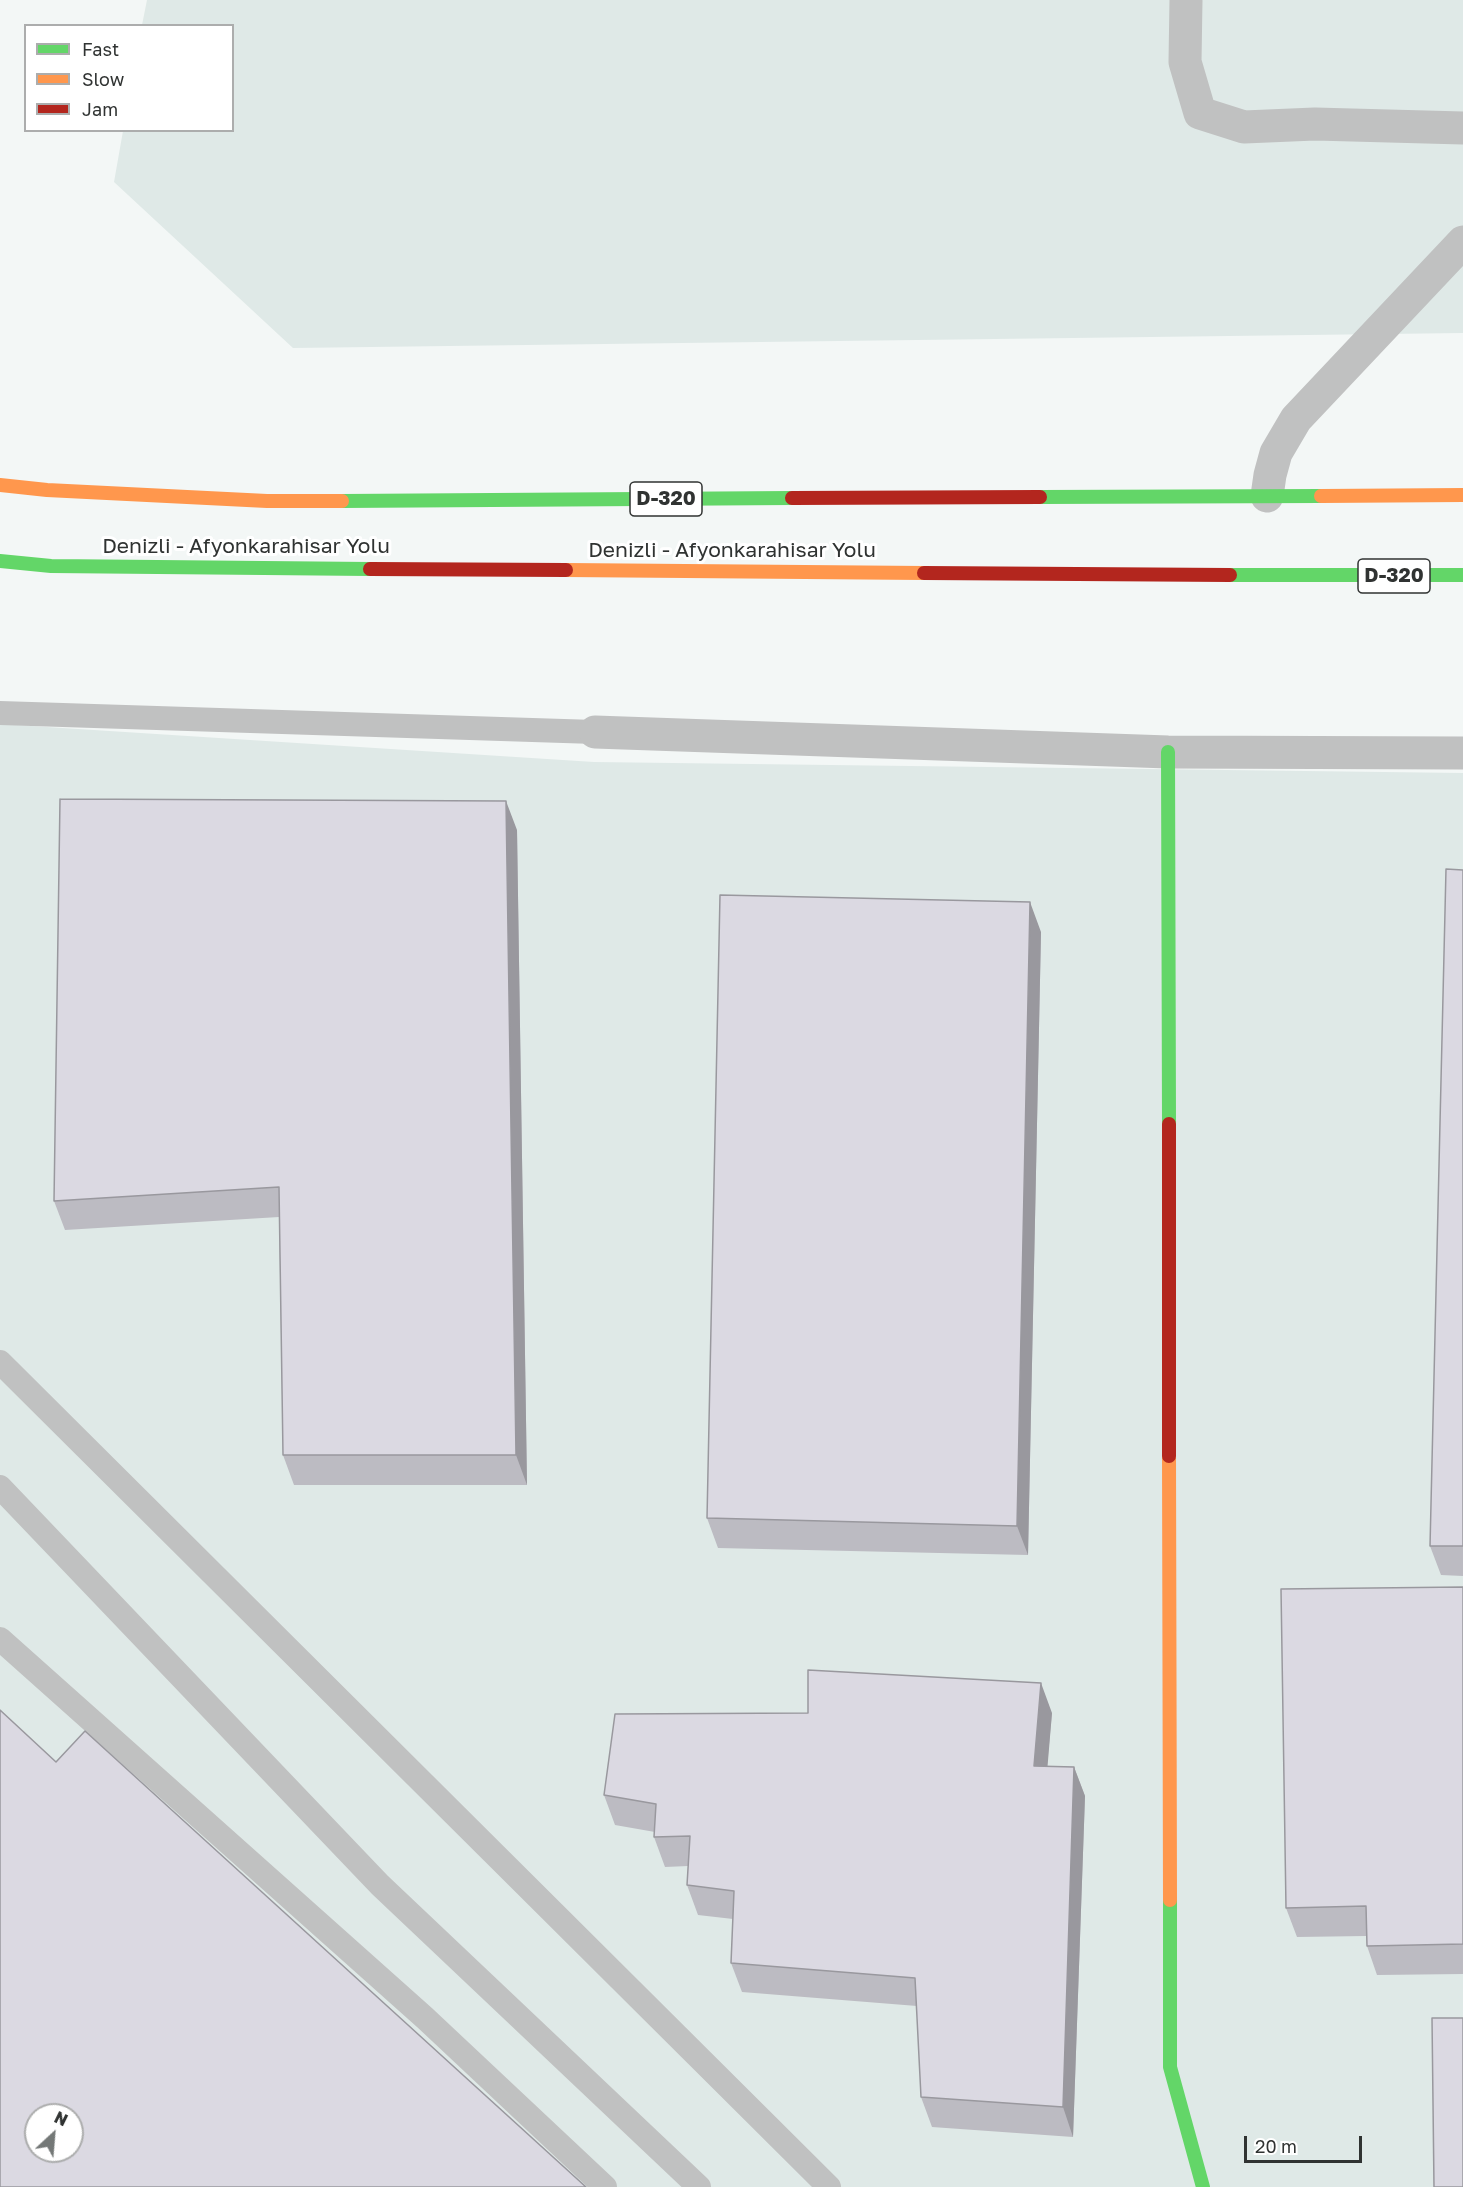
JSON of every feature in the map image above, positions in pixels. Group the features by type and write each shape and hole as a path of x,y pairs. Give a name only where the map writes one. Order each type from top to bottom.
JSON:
{"main road":[{"path":"1333,496 1439,481"},
{"name":"D-320","path":"0,485 47,490 267,501 1463,495"},
{"name":"Denizli - Afyonkarahisar Yolu","path":"0,561 51,566 1324,576 1463,575"},
{"path":"1324,576 1440,588"},
{"path":"1168,752 1170,2067 1203,2187"}],"street":[{"path":"1186,0 1185,62 1200,112 1244,127 1315,124 1463,128"},
{"path":"1267,496 1276,453 1296,419 1463,242"},
{"path":"596,732 1168,752 1463,753"}],"lane":[{"path":"0,713 596,732"},
{"path":"0,1362 830,2187"},
{"path":"0,1488 380,1885 699,2187"},
{"path":"0,1639 425,2018 605,2187"}],"shaded area":[{"path":"147,0 1463,0 1463,333 293,348 114,182 123,132 234,132 234,24 142,24"},
{"path":"0,724 594,762 1463,773 1463,2187 0,2187"}],"building":[{"path":"60,799 506,801 516,1455 283,1455 279,1187 54,1201"},
{"path":"1446,869 1463,870 1463,1546 1430,1546"},
{"path":"720,895 1030,902 1017,1526 707,1518"},
{"path":"1463,1587 1463,1944 1367,1946 1366,1906 1286,1908 1281,1589"},
{"path":"808,1670 1041,1683 1034,1766 1074,1767 1063,2107 921,2097 915,1978 731,1963 734,1891 687,1885 690,1836 654,1837 656,1804 604,1795 615,1714 808,1713"},
{"path":"0,1710 56,1762 85,1731 586,2187 0,2187"},
{"path":"1432,2018 1463,2018 1463,2187 1434,2187"}],"traffic: fast":[{"path":"1040,497 1321,496"},
{"path":"342,501 792,498"},
{"path":"0,561 51,566 370,569"},
{"path":"1230,575 1463,575"},
{"path":"1168,752 1169,1124"},
{"path":"1170,1900 1170,2067 1203,2187"}],"traffic: slow":[{"path":"0,485 47,490 267,501 342,501"},
{"path":"1321,496 1463,495"},
{"path":"566,570 924,573"},
{"path":"1169,1456 1170,1900"}],"traffic: jam":[{"path":"792,498 1040,497"},
{"path":"370,569 566,570"},
{"path":"924,573 1230,575"},
{"path":"1169,1124 1169,1456"}]}
